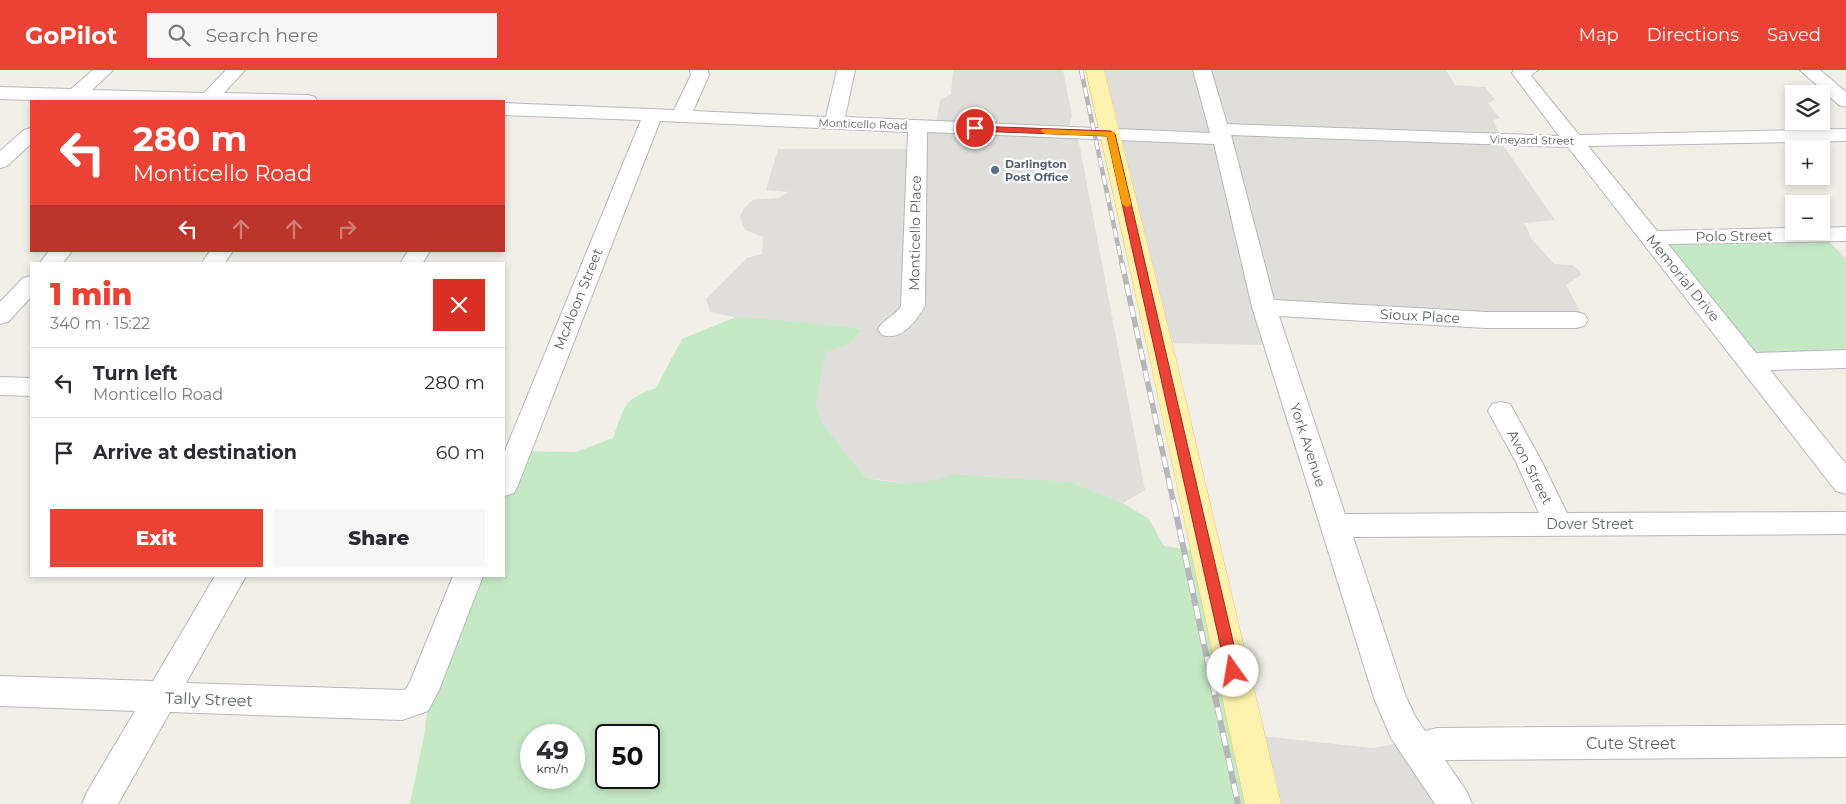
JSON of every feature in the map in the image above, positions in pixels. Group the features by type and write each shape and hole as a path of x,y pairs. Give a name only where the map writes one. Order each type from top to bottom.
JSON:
{"main road":[{"path":"1095,70 1263,804"}],"street":[{"path":"72,98 104,70"},
{"path":"0,93 72,98 208,100 236,70"},
{"path":"682,116 700,75 699,70"},
{"path":"834,122 846,70"},
{"name":"York Avenue","path":"1202,70 1264,307 1390,698 1403,727 1455,804"},
{"path":"1810,70 1846,101"},
{"name":"Memorial Drive","path":"1525,72 1574,141 1846,483"},
{"name":"Monticello Road","path":"505,109 1111,134 1220,134"},
{"name":"McAloon Street","path":"505,483 653,114"},
{"name":"Monticello Place","path":"890,329 907,316 913,306 918,126"},
{"name":"Vineyard Street","path":"1220,134 1562,142 1846,135"},
{"path":"0,162 30,135"},
{"name":"Polo Street","path":"1651,238 1846,234"},
{"path":"52,262 61,252"},
{"path":"214,262 221,252"},
{"path":"0,316 30,284"},
{"name":"Sioux Place","path":"1264,307 1486,320 1576,320"},
{"path":"1751,362 1846,359"},
{"path":"0,386 30,387"},
{"name":"Avon Street","path":"1501,411 1529,462 1558,524"},
{"name":"Dover Street","path":"1334,526 1846,523"},
{"path":"99,804 230,577"},
{"name":"Tally Street","path":"0,691 402,706 417,700 424,690 468,577"},
{"name":"Cute Street","path":"1417,749 1437,744 1846,741"}],"shaded area":[{"path":"953,70 1063,70 1072,116 1068,129 1077,132 1145,490 1123,503 1070,482 953,474 938,481 915,484 866,478 822,423 816,404 826,351 850,344 862,329 805,322 743,319 710,312 706,299 747,258 762,254 763,237 745,230 740,217 744,208 753,200 778,198 789,192 766,190 778,149 911,149 915,125 936,124 940,100 951,94"},
{"path":"1094,70 1446,70 1455,85 1485,87 1495,100 1488,103 1500,118 1493,120 1501,136 1498,138 1555,220 1523,223 1531,238 1554,264 1572,265 1580,271 1581,275 1566,285 1581,313 1574,319 1266,307 1273,345 1159,343"},
{"path":"1250,735 1373,748 1405,742 1455,804 1262,804"}],"green space":[{"path":"1646,230 1785,231 1785,240 1828,240 1846,259 1846,353 1743,356"},
{"path":"736,317 805,322 862,329 850,344 826,352 816,404 822,423 866,478 900,483 921,483 953,474 1070,482 1123,503 1149,519 1164,546 1204,552 1262,804 410,804 424,736 434,663 462,577 505,577 505,476 515,451 576,452 613,438 627,405 631,400 656,388 682,339"}],"railway":[{"path":"1081,70 1122,264"},
{"path":"1122,263 1174,505"},
{"path":"1174,504 1238,804"}],"slow traffic":[{"path":"1045,131 1111,134 1127,204"}],"place":[{"name":"Darlington Post Office","path":"995,170"}],"route":[{"path":"975,128 1111,134 1233,671"}]}
